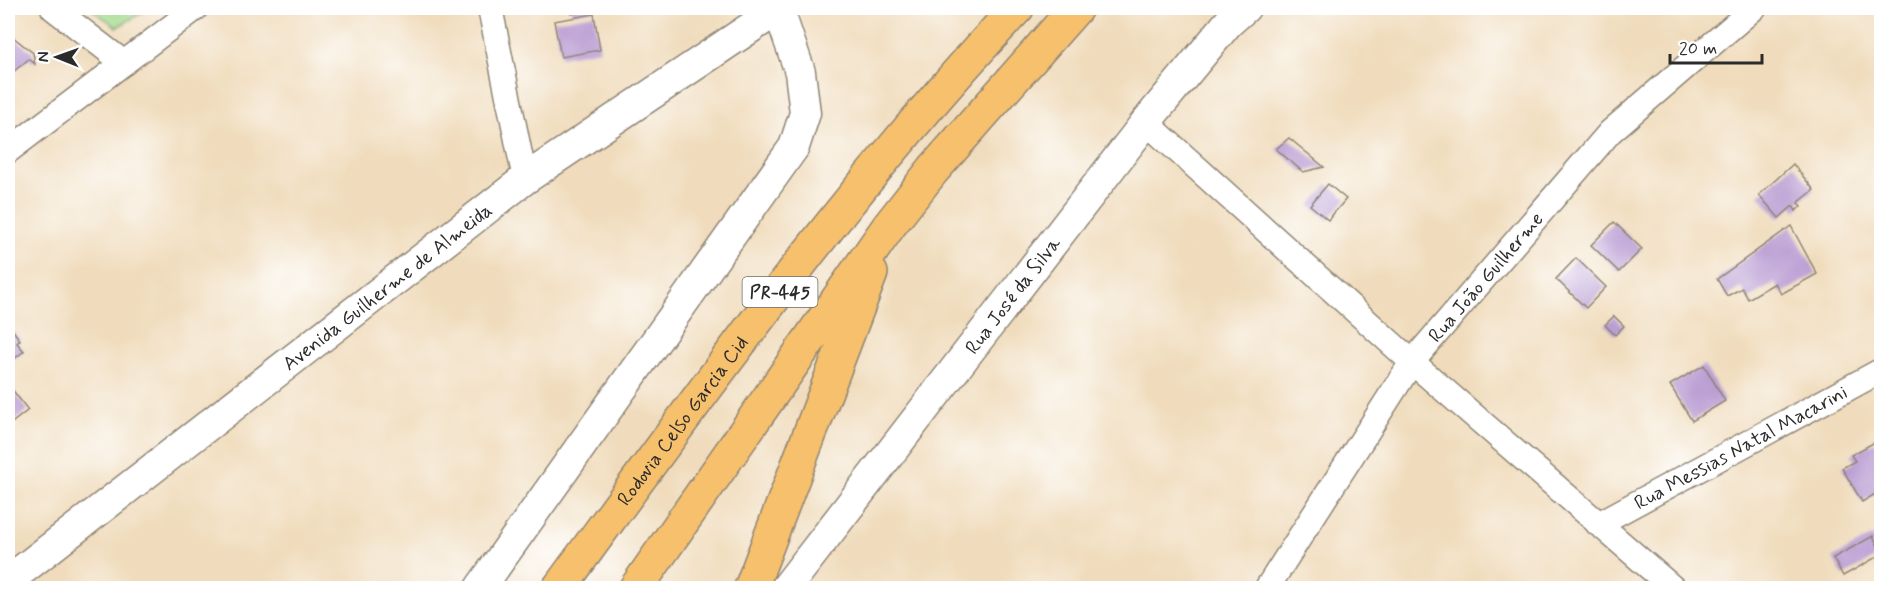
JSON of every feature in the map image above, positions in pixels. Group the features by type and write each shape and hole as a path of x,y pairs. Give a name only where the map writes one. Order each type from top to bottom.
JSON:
{"highway":[{"name":"Rodovia Celso Garcia Cid","path":"559,588 848,201 942,88 1017,8"},
{"name":"PR-445","path":"636,588 889,226 933,170 1076,8"},
{"path":"751,588 889,226"}],"street":[{"path":"52,8 124,63"},
{"path":"490,8 525,179"},
{"path":"480,588 794,147 805,113 800,72 779,8"},
{"name":"Avenida Guilherme de Almeida","path":"8,581 525,179 779,8"},
{"name":"Rua José da Silva","path":"786,588 1146,122 1228,23 1245,8"},
{"name":"Rua João Guilherme","path":"1267,588 1412,362 1610,132 1754,8"},
{"path":"8,151 124,63 184,12"},
{"path":"1146,122 1412,362 1672,588"},
{"name":"Rua Messias Natal Macarini","path":"1598,524 1881,370"}],"green space":[{"path":"90,8 150,8 117,27"}],"building":[{"path":"571,8 593,8 594,10 572,14"},
{"path":"594,14 600,50 561,57 554,21"},
{"path":"8,33 33,53 35,64 29,59 8,76"},
{"path":"1289,138 1324,167 1303,172 1276,149"},
{"path":"1793,164 1814,190 1798,203 1801,206 1796,211 1793,206 1779,218 1759,195"},
{"path":"1328,184 1346,199 1328,220 1310,205"},
{"path":"1614,222 1642,249 1619,272 1591,245"},
{"path":"1791,226 1817,274 1781,294 1775,283 1748,299 1742,288 1727,296 1717,279"},
{"path":"1576,258 1606,287 1586,308 1556,279"},
{"path":"1614,316 1624,326 1615,335 1605,325"},
{"path":"8,324 20,340 17,343 24,351 8,364"},
{"path":"1704,365 1725,401 1692,421 1670,385"},
{"path":"8,384 28,410 8,426"},
{"path":"1875,442 1882,452 1882,490 1862,502 1842,468 1855,461 1851,455"},
{"path":"1873,536 1882,554 1843,576 1833,558"}]}
